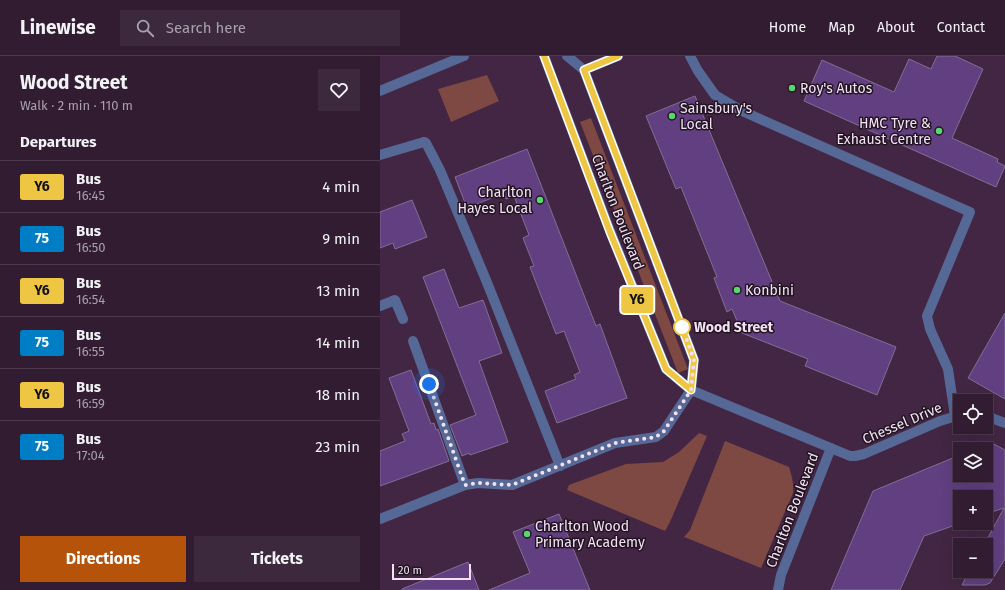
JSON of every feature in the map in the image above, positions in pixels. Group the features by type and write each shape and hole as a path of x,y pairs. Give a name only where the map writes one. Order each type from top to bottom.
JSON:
{"street":[{"path":"380,91 464,56"},
{"name":"Charlton Boulevard","path":"544,56 610,232 666,369 691,390 831,448 781,575 778,590"},
{"path":"567,56 584,70 618,56"},
{"path":"690,56 698,71 715,95 742,111 970,212 927,316 930,329 948,369 953,394"},
{"name":"Charlton Boulevard","path":"584,70 694,360 691,390"},
{"path":"380,155 424,142 426,143 440,170 486,280 560,466"},
{"path":"380,306 395,300 403,319"},
{"path":"413,341 465,485"},
{"path":"380,519 465,485 478,483 512,485 615,443 656,437 664,431 691,390"},
{"name":"Chessel Drive","path":"831,448 850,456 864,454 953,417"},
{"path":"993,419 1005,423"}],"shaded area":[{"path":"487,75 499,101 451,122 438,89"},
{"path":"591,118 688,369 678,373 580,122"},
{"path":"699,433 707,436 665,531 567,490 569,485 626,464 663,462 679,452"},
{"path":"725,441 789,467 791,474 793,493 761,568 684,537 690,530"}],"building":[{"name":"HMC Tyre & Exhaust Centre","path":"937,56 955,56 983,69 952,138 998,159 997,162 1005,166 996,187 804,101 822,60 894,92 909,59 931,69"},
{"path":"695,96 780,301 896,347 877,395 805,366 808,359 742,333 732,309 727,312 714,278 717,277 681,187 676,189 646,116"},
{"path":"527,149 596,326 600,324 627,398 557,423 545,391 576,379 574,375 580,372 564,331 556,334 530,267 534,266 523,238 529,235 514,196 506,199 504,193 467,208 455,177"},
{"path":"412,200 427,237 395,249 393,243 380,248 380,212"},
{"path":"444,269 459,308 483,300 502,353 479,361 508,442 470,455 469,453 462,456 450,425 476,415 423,277"},
{"path":"1005,313 1005,399 968,378"},
{"path":"411,370 431,424 434,423 436,430 438,429 449,461 380,486 380,451 405,441 402,434 409,431 389,378"},
{"path":"993,444 1005,450 1005,559 990,583 985,585 962,585 966,578 993,578 993,538 988,538 1004,508 993,512 993,490 953,490 953,526 924,536 900,590 831,590 873,491 953,458 953,482 993,482"},
{"path":"559,514 590,590 489,590 530,573 513,532"},
{"path":"468,562 479,590 402,590 402,589"}],"bus line":[{"name":"Y6","path":"544,56 610,232 666,369 691,390 694,360 584,70 618,56"}],"place":[{"name":"Roy's Autos","path":"792,88"},
{"name":"Sainsbury's Local","path":"672,116"},
{"name":"HMC Tyre & Exhaust Centre","path":"939,131"},
{"name":"Charlton Hayes Local","path":"540,200"},
{"name":"Konbini","path":"737,290"},
{"name":"Wood Street","path":"682,327"},
{"name":"Charlton Wood Primary Academy","path":"527,534"}],"route":[{"path":"429,384 465,485 478,483 512,485 615,443 656,437 664,431 691,390 694,360 682,327"}]}
